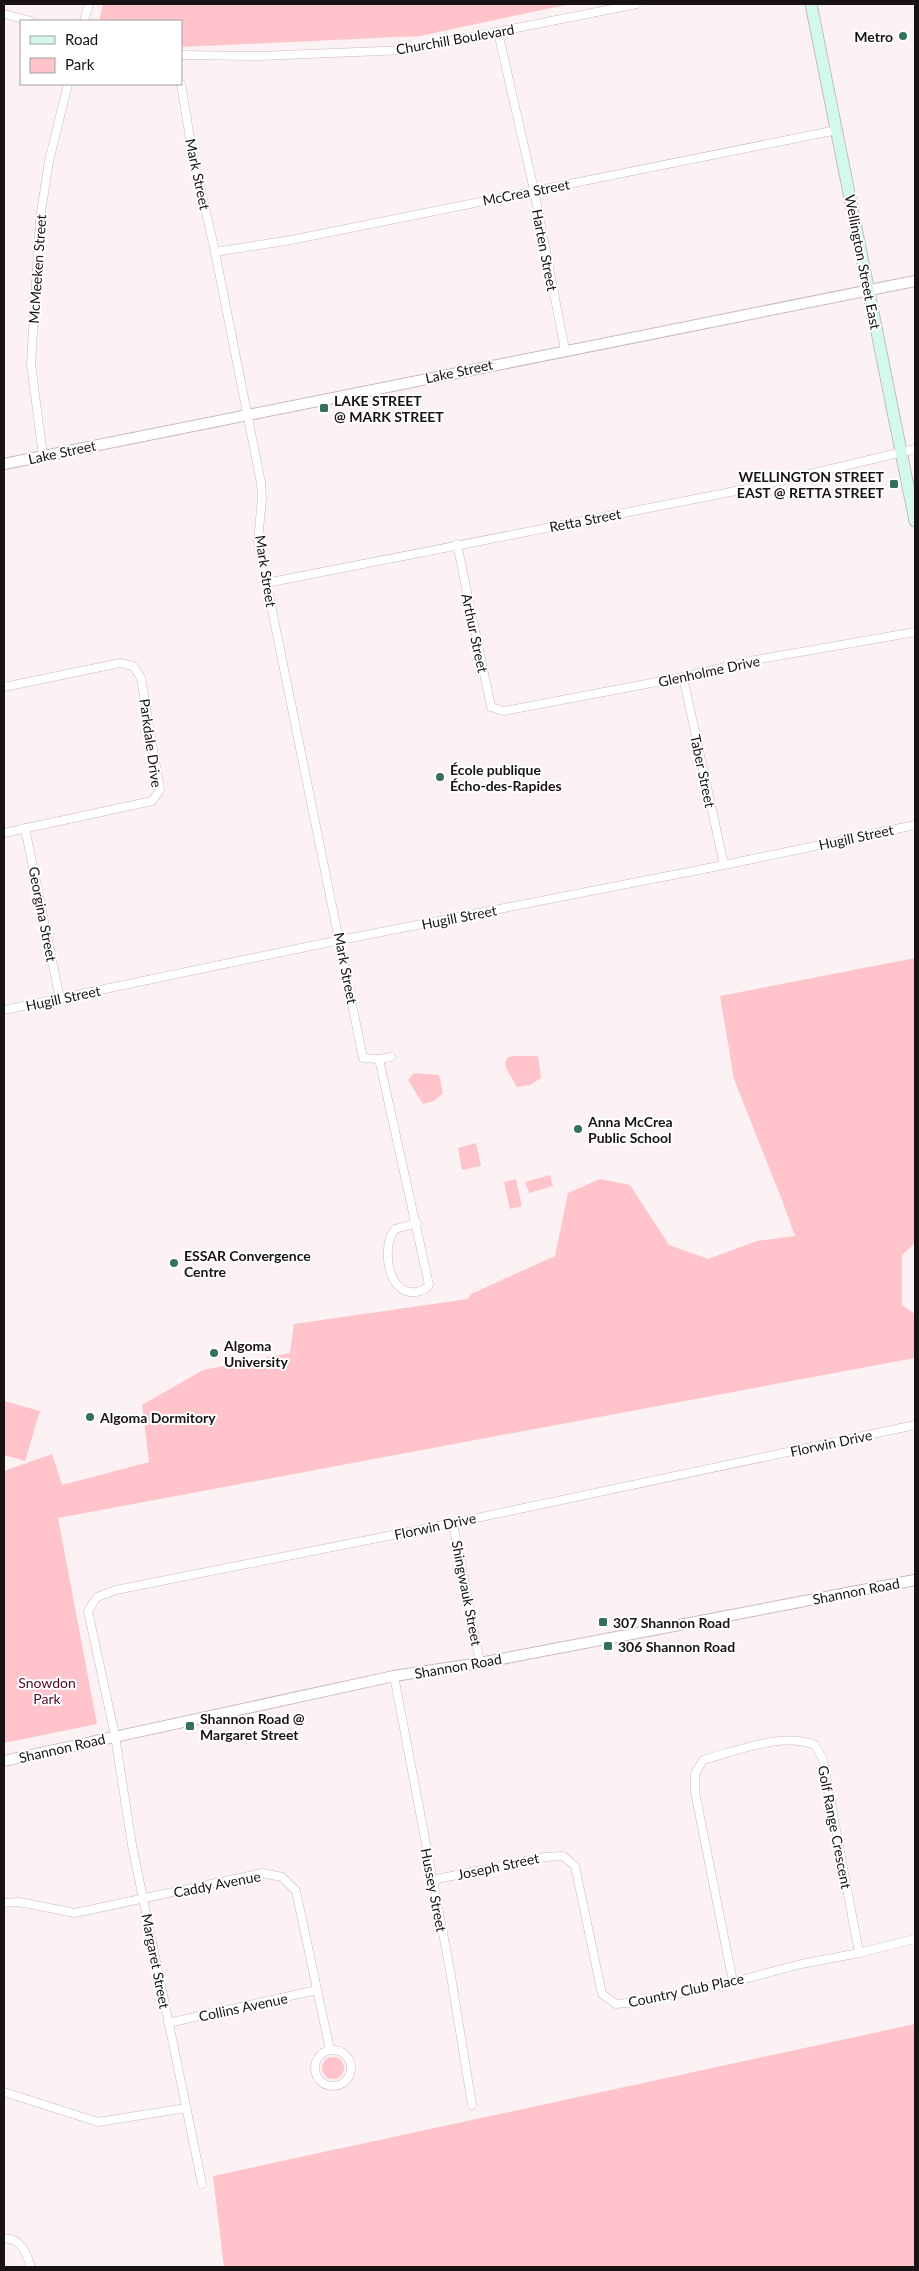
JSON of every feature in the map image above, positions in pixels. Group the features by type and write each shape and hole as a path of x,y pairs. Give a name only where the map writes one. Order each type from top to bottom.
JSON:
{"main road":[{"name":"Wellington Street East","path":"811,4 915,520"}],"street":[{"path":"84,20 89,4"},
{"name":"Churchill Boulevard","path":"182,55 259,56 406,50 637,4"},
{"path":"4,14 27,20"},
{"name":"Harten Street","path":"498,32 534,190 565,350"},
{"name":"McMeeken Street","path":"44,456 30,364 40,219 49,161 68,85"},
{"name":"Mark Street","path":"181,85 192,150 248,414 262,498 258,541 266,583 341,940 363,1058 379,1059"},
{"name":"McCrea Street","path":"215,252 291,240 837,130"},
{"name":"Lake Street","path":"4,464 915,281"},
{"name":"Retta Street","path":"266,583 457,544 751,488 902,454 915,449"},
{"name":"Arthur Street","path":"457,544 491,707 504,711"},
{"name":"Glenholme Drive","path":"504,711 683,677 755,660 915,632"},
{"name":"Parkdale Drive","path":"4,687 120,663 134,666 141,678 160,790 152,801 4,833"},
{"name":"Taber Street","path":"683,677 724,865"},
{"name":"Hugill Street","path":"4,1010 341,940 724,865 915,825"},
{"name":"Georgina Street","path":"26,828 60,999"},
{"path":"391,1057 379,1059 417,1223 430,1285 419,1291 406,1291 398,1287 393,1279 387,1241 395,1229 417,1223"},
{"name":"Florwin Drive","path":"115,1736 88,1611 97,1597 116,1590 453,1524 915,1425"},
{"name":"Shingwauk Street","path":"453,1524 480,1663"},
{"name":"Shannon Road","path":"4,1762 394,1676 480,1663 915,1580"},
{"name":"Hussey Street","path":"394,1676 450,1970 472,2105"},
{"name":"Margaret Street","path":"115,1736 132,1845 202,2184"},
{"name":"Golf Range Crescent","path":"732,1982 695,1792 695,1774 703,1760 765,1744 801,1740 814,1745 823,1760 859,1953"},
{"name":"Joseph Street","path":"432,1880 545,1856 564,1856"},
{"name":"Country Club Place","path":"564,1856 575,1866 602,1994 616,2004 732,1982 802,1964 859,1953 915,1939"},
{"name":"Caddy Avenue","path":"4,1903 19,1902 75,1913 262,1873 282,1877 296,1890 330,2050"},
{"name":"Collins Avenue","path":"168,2023 317,1990"},
{"path":"330,2050 336,2050 346,2056 351,2067 348,2078 338,2085 326,2085 317,2078 315,2072 316,2060 324,2051 330,2050"},
{"path":"4,2092 98,2122 186,2108"},
{"path":"4,2238 12,2238 23,2245 31,2267"}],"green space":[{"path":"103,4 570,4 420,36 182,47 182,20 99,20"},
{"name":"Snowdon Park","path":"915,958 915,1243 902,1255 902,1305 915,1314 915,1358 58,1518 97,1724 4,1743 4,1471 52,1454 62,1485 149,1462 142,1405 203,1370 290,1353 294,1324 468,1299 471,1294 555,1256 568,1193 600,1179 630,1185 669,1245 708,1259 757,1241 795,1236 734,1079 720,996"},
{"path":"538,1056 541,1078 530,1085 517,1087 506,1068 505,1062 508,1057"},
{"path":"414,1073 439,1075 443,1093 434,1101 423,1104 408,1080"},
{"path":"476,1143 481,1166 462,1170 458,1148"},
{"path":"550,1175 553,1186 529,1193 525,1182"},
{"path":"516,1179 522,1206 510,1209 504,1182"},
{"path":"4,1401 40,1411 25,1461 4,1455"},
{"path":"915,2024 915,2267 224,2267 213,2176"},
{"path":"333,2057 341,2060 344,2068 341,2076 333,2079 325,2076 322,2068 325,2060"}],"place":[{"name":"Metro","path":"903,36"},
{"name":"LAKE STREET @ MARK STREET","path":"324,408"},
{"name":"WELLINGTON STREET EAST @ RETTA STREET","path":"894,484"},
{"name":"École publique Écho-des-Rapides","path":"440,777"},
{"name":"Anna McCrea Public School","path":"578,1129"},
{"name":"ESSAR Convergence Centre","path":"174,1263"},
{"name":"Algoma University","path":"214,1353"},
{"name":"Algoma Dormitory","path":"90,1417"},
{"name":"307 Shannon Road","path":"603,1622"},
{"name":"306 Shannon Road","path":"608,1646"},
{"name":"Shannon Road @ Margaret Street","path":"190,1726"}]}
